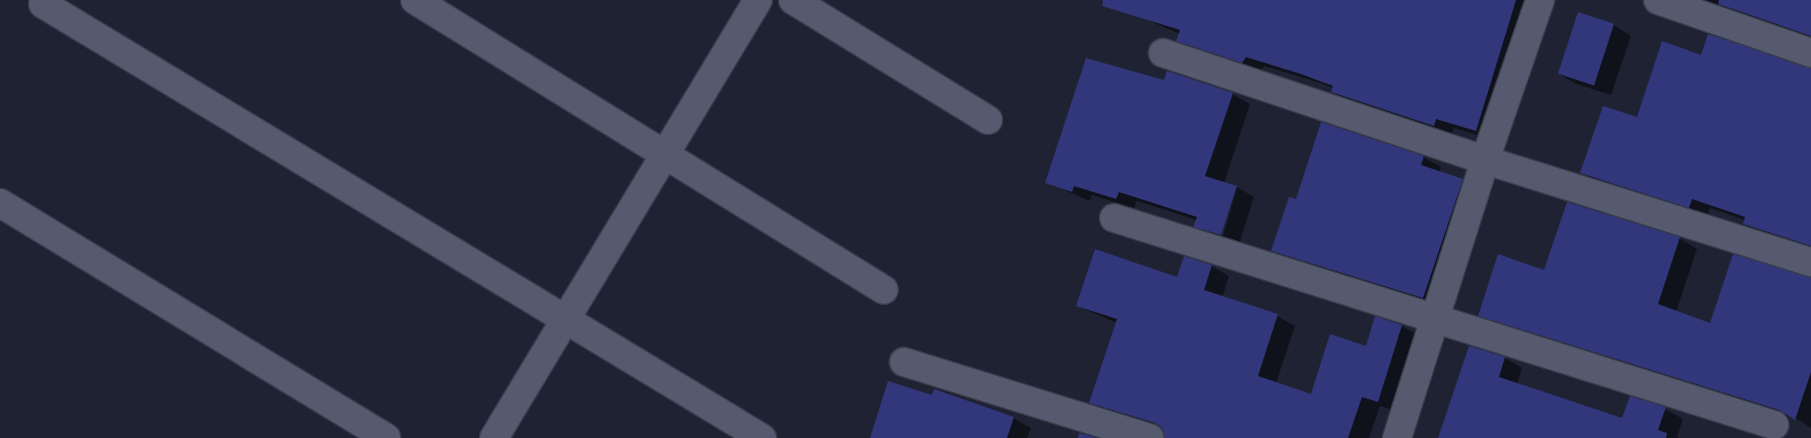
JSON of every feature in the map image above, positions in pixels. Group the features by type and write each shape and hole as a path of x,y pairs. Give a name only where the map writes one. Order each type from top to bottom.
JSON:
{"street":[{"path":"415,0 666,153 884,290"},
{"path":"494,438 758,0"},
{"path":"793,0 988,120"},
{"path":"1397,438 1485,160 1540,0"},
{"path":"1658,0 1811,53"},
{"path":"43,4 762,438"},
{"path":"1163,53 1485,160 1811,262"},
{"path":"0,203 386,438"},
{"path":"1114,218 1774,425"},
{"path":"904,362 1150,438"}],"building":[{"path":"1103,0 1516,0 1476,131 1436,119 1434,126 1331,92 1333,86 1301,74 1246,57 1242,63 1176,41 1180,30 1102,6"},
{"path":"1719,0 1811,0 1811,36 1718,4"},
{"path":"1578,12 1614,24 1594,86 1558,74"},
{"path":"1708,34 1811,68 1811,246 1743,224 1745,217 1692,199 1689,208 1580,173 1603,106 1637,117 1662,41 1701,55"},
{"path":"1086,58 1164,80 1167,71 1233,93 1205,176 1237,186 1221,235 1193,227 1197,217 1119,192 1116,199 1074,186 1072,192 1045,183"},
{"path":"1321,122 1424,156 1421,165 1463,179 1423,298 1271,251 1289,197 1296,199"},
{"path":"1567,202 1680,237 1658,304 1710,323 1733,254 1811,277 1811,372 1795,420 1779,410 1478,316 1498,254 1544,270"},
{"path":"1095,249 1177,277 1184,256 1212,265 1204,290 1278,314 1258,376 1311,394 1330,334 1366,346 1375,316 1402,325 1378,402 1362,397 1348,438 1165,438 1162,428 1155,423 1089,403 1117,319 1076,306"},
{"path":"1469,346 1505,357 1499,377 1622,418 1630,396 1666,407 1658,430 1667,433 1666,438 1438,438"},
{"path":"888,381 932,395 934,389 1014,417 1007,438 870,438"},
{"path":"1079,433 1097,438 1078,438"}]}
